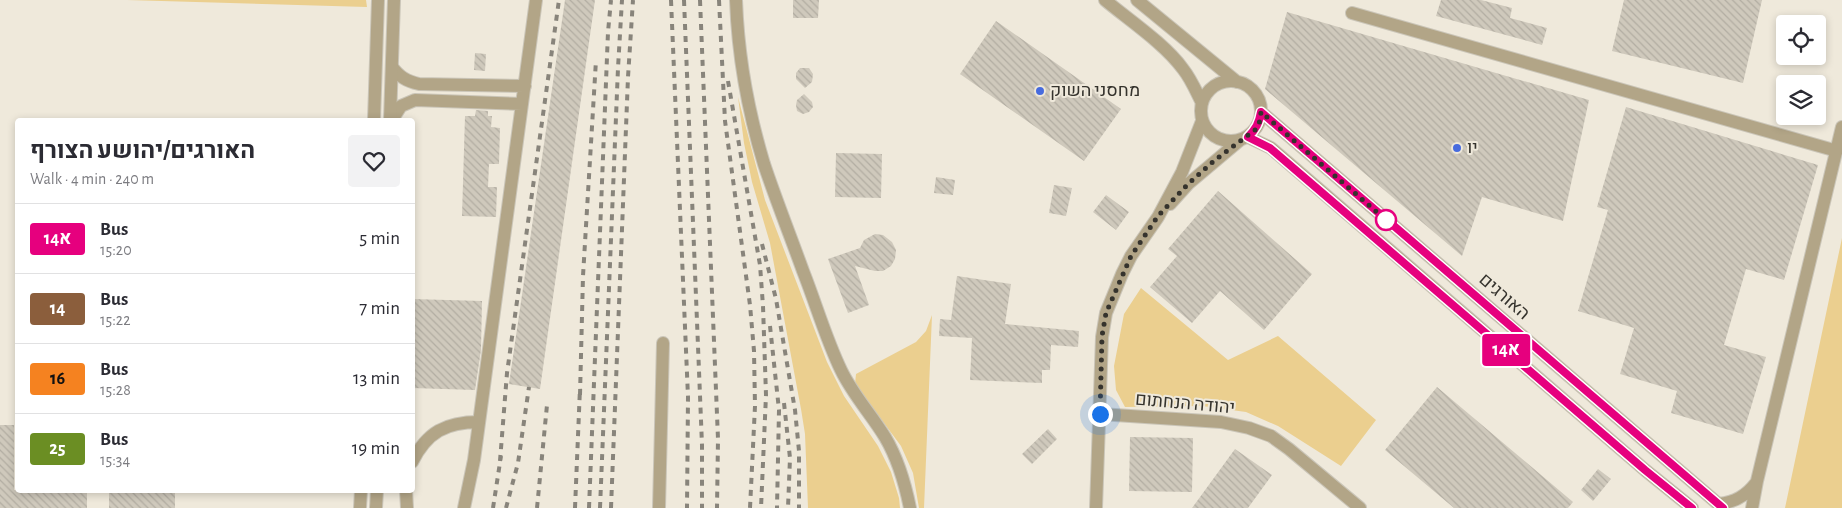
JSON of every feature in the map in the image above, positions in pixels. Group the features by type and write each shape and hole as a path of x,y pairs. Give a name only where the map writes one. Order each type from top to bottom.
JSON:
{"street":[{"path":"374,118 378,0"},
{"path":"391,118 394,0"},
{"path":"464,508 474,460 536,0"},
{"path":"736,0 738,38 745,88 772,188 839,366 855,395 885,437 897,461 910,508"},
{"path":"1096,508 1102,336 1106,313 1131,256 1158,216 1182,172 1202,120 1202,103 1182,67 1172,56 1104,0"},
{"path":"1137,0 1237,82 1247,86 1259,102 1261,112 1260,121 1255,130 1188,184 1158,216"},
{"path":"1352,13 1836,151"},
{"path":"392,67 406,81 419,84 525,86"},
{"path":"1202,103 1212,88 1220,83 1237,82"},
{"path":"392,118 401,106 415,100 522,104"},
{"name":"האורגים","path":"1261,112 1721,506"},
{"path":"1202,120 1212,135 1220,140 1229,142 1243,139 1270,148 1645,470 1692,508"},
{"path":"1752,508 1842,127"},
{"path":"659,508 664,343"},
{"name":"יהודה הנחתום","path":"1100,414 1221,422 1248,428 1271,436 1289,448 1360,508"},
{"path":"415,457 423,443 439,430 457,423 479,422"},
{"path":"1721,506 1742,498 1757,481"},
{"path":"360,508 361,493"},
{"path":"376,508 377,493"},
{"path":"406,493 407,508"}],"shaded area":[{"path":"127,0 366,0 367,7"},
{"path":"738,97 765,200 827,362 844,396 878,446 891,472 900,508 808,508 805,434 801,409 770,243 752,182 744,143"},
{"path":"1842,238 1842,508 1785,508"},
{"path":"1141,288 1228,360 1278,336 1376,420 1341,466 1278,426 1246,412 1202,406 1125,407 1116,390 1114,366 1124,314"},
{"path":"932,315 924,508 919,508 913,473 901,446 855,384 856,374 916,342 926,331"}],"building":[{"path":"565,0 595,0 540,389 509,384"},
{"path":"793,0 819,0 818,18 793,18"},
{"path":"1441,0 1481,0 1512,8 1510,18 1547,28 1542,45 1436,16"},
{"path":"1624,0 1762,0 1743,83 1612,51"},
{"name":"יו","path":"1287,12 1589,100 1563,221 1482,197 1462,256 1265,89"},
{"name":"מחסני השוק","path":"996,21 1121,109 1084,161 960,74"},
{"path":"475,53 486,54 485,71 474,70"},
{"path":"800,68 809,68 813,74 812,82 805,88 796,79 796,73"},
{"path":"804,94 812,102 813,107 809,112 803,114 797,111 796,105 797,100"},
{"path":"1626,107 1818,165 1784,280 1746,269 1724,345 1766,357 1743,434 1671,413 1677,391 1620,374 1634,328 1578,311 1608,210 1597,207"},
{"path":"476,110 488,111 488,116 492,116 491,127 500,128 499,164 489,164 488,187 497,187 496,217 462,216 465,116 475,116"},
{"path":"836,153 882,154 881,198 835,197"},
{"path":"936,177 955,180 953,195 934,193"},
{"path":"1054,185 1072,188 1066,216 1049,213"},
{"path":"1218,191 1312,274 1264,330 1220,291 1192,323 1150,287 1177,256 1168,249"},
{"path":"1106,195 1129,212 1116,230 1093,212"},
{"path":"875,234 883,235 892,242 896,250 895,259 891,266 883,271 855,266 869,305 848,313 828,259 860,248 864,240"},
{"path":"957,276 1011,284 1005,324 1079,331 1078,347 1051,345 1050,370 1042,370 1042,383 970,380 972,338 939,336 940,319 951,320"},
{"path":"415,299 482,301 481,350 475,390 415,388"},
{"path":"1437,387 1573,502 1568,508 1454,508 1385,450"},
{"path":"0,425 14,425 15,493 87,493 87,508 0,508"},
{"path":"1048,429 1057,439 1032,464 1022,454"},
{"path":"1130,437 1193,438 1192,492 1129,491"},
{"path":"1235,449 1272,475 1248,508 1192,508"},
{"path":"1598,469 1611,479 1593,501 1581,490"},
{"path":"109,493 175,493 175,508 109,508"}],"railway":[{"path":"500,461 507,373 559,0"},
{"path":"589,508 608,32 611,0"},
{"path":"600,508 622,0"},
{"path":"611,508 628,77 633,0"},
{"path":"671,0 688,397 687,508"},
{"path":"684,0 702,445 702,508"},
{"path":"700,0 718,439 717,508"},
{"path":"719,0 725,121 750,305 754,351 755,406 750,508"},
{"path":"580,395 583,276 596,60"},
{"path":"728,81 760,265 766,395 761,508"},
{"path":"762,244 776,299 795,410 799,451 799,508"},
{"path":"770,326 779,410 777,508"},
{"path":"506,508 518,463 529,387"},
{"path":"575,508 580,388"},
{"path":"784,403 790,458 788,508"},
{"path":"537,508 547,405"},
{"path":"493,508 501,456"}],"bus line":[{"name":"14א","path":"1692,508 1645,470 1270,148 1248,137 1260,121 1261,112 1723,508"}],"place":[{"name":"מחסני השוק","path":"1040,91"},
{"name":"יו","path":"1457,148"}],"route":[{"path":"1100,414 1102,336 1106,313 1131,256 1158,216 1188,184 1215,160 1255,130 1260,121 1261,112 1386,220"}]}
